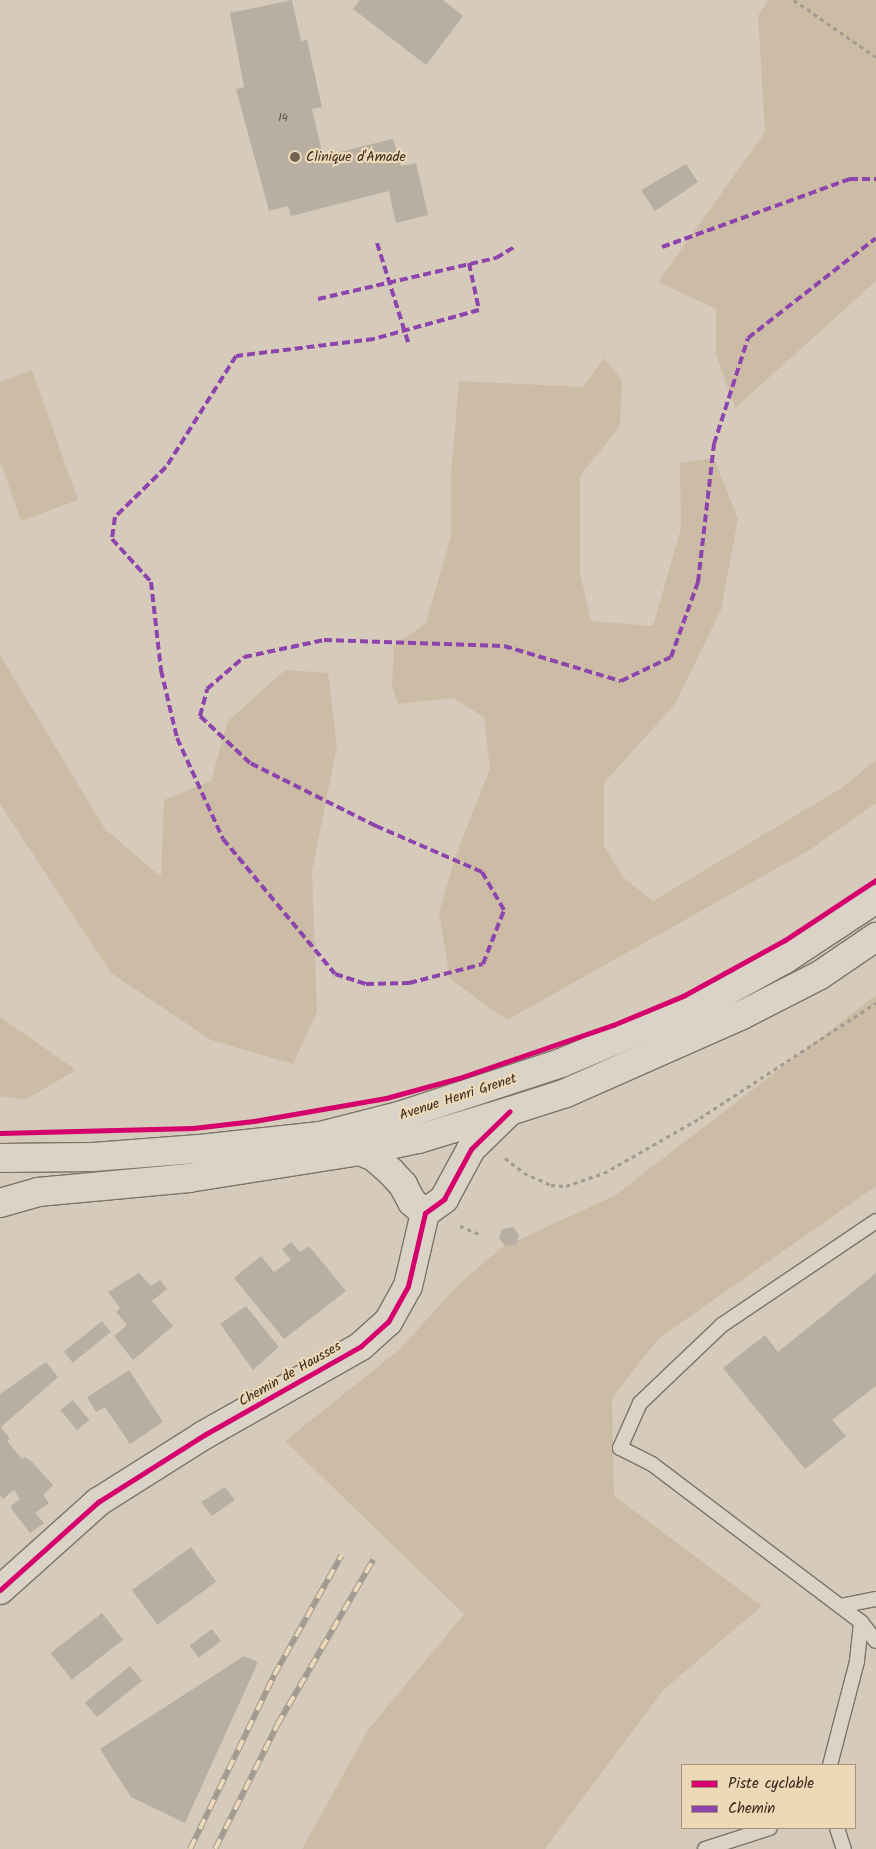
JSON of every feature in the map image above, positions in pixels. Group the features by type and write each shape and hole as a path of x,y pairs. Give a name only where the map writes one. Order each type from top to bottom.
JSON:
{"main road":[{"name":"Avenue Henri Grenet","path":"0,1158 92,1157 209,1148 320,1136 399,1116 561,1063 709,1001 785,959 876,899"},
{"name":"Avenue Henri Grenet","path":"0,1203 38,1192 189,1178 360,1151 418,1139 566,1093 740,1016 820,975 876,937"},
{"path":"360,1151 374,1157 391,1172 403,1185 412,1202 425,1213 444,1199 471,1149 510,1111"},
{"name":"Chemin de Hausses","path":"0,1590 98,1502 204,1435 361,1346 388,1322 408,1286 425,1213"}],"lane":[{"path":"876,1221 722,1325 640,1403 620,1448 652,1464 861,1622 876,1641"},
{"path":"840,1606 876,1599"},
{"path":"830,1764 857,1660 861,1622"},
{"path":"705,1849 767,1829"},
{"path":"837,1829 844,1849"}],"path":[{"path":"794,0 876,57"},
{"path":"471,1149 503,1157 524,1173 551,1184 566,1186 604,1173 700,1118 876,1004"},
{"path":"452,1222 481,1235"}],"shaded area":[{"path":"768,0 876,0 876,281 735,408 716,354 716,309 658,282 765,132 758,16"},
{"path":"604,358 622,380 620,426 580,476 580,574 591,621 653,626 681,528 680,463 714,458 738,519 721,610 675,704 604,783 604,846 623,877 653,901 843,787 876,760 876,803 811,849 507,1020 450,979 439,912 456,855 490,768 484,717 453,698 398,704 392,685 394,646 426,623 451,536 451,474 459,381 583,387"},
{"path":"32,370 78,500 21,521 0,461 0,382"},
{"path":"0,655 105,829 161,877 164,800 211,781 228,721 285,670 328,673 337,746 312,871 317,1012 293,1064 211,1040 111,973 0,804"},
{"path":"876,995 876,1186 658,1339 612,1398 614,1496 762,1606 663,1690 545,1849 302,1849 368,1730 464,1614 285,1441 399,1350 458,1285 501,1248 614,1196"},
{"path":"0,1017 76,1070 25,1100 0,1096"}],"building":[{"path":"292,0 301,41 307,40 322,107 312,109 323,156 393,139 401,166 416,163 428,215 396,223 389,191 291,216 288,206 269,211 236,89 244,87 230,13"},
{"path":"360,0 443,0 463,16 426,65 353,9"},
{"path":"686,164 698,182 655,211 641,190"},
{"path":"513,1227 519,1235 516,1245 505,1246 499,1238 502,1229"},
{"path":"291,1242 300,1252 309,1246 346,1291 284,1339 234,1278 261,1256 274,1272 291,1260 282,1249"},
{"path":"139,1273 151,1286 160,1280 167,1289 152,1301 173,1326 133,1360 114,1336 127,1325 116,1312 120,1308 108,1292"},
{"path":"876,1273 876,1386 832,1420 846,1436 805,1469 723,1368 765,1335 778,1352"},
{"path":"246,1306 279,1347 253,1370 220,1324"},
{"path":"102,1321 111,1332 73,1363 64,1352"},
{"path":"46,1362 58,1377 1,1427 10,1439 7,1441 22,1459 25,1457 32,1462 53,1485 43,1495 49,1503 35,1513 44,1523 30,1533 10,1507 20,1499 14,1490 3,1499 0,1495 0,1394"},
{"path":"129,1370 163,1422 130,1444 105,1407 96,1412 87,1397"},
{"path":"73,1400 89,1420 77,1430 61,1410"},
{"path":"225,1487 235,1500 212,1516 201,1502"},
{"path":"191,1547 216,1582 157,1625 132,1590"},
{"path":"102,1613 123,1640 72,1680 51,1653"},
{"path":"212,1629 221,1641 199,1658 190,1646"},
{"path":"244,1656 258,1662 185,1823 131,1797 100,1749"},
{"path":"130,1666 142,1681 97,1717 85,1703"}],"railway":[{"path":"190,1849 274,1675 341,1556"},
{"path":"215,1849 277,1725 373,1560"}],"marked path":[{"path":"662,247 850,179 876,179"},
{"path":"469,263 479,310 374,339 236,356 166,467 115,517 112,539 151,582 161,670 177,738 223,839 335,974 366,984 409,983 483,964 504,910 482,872 376,826 250,763 200,716 207,689 244,657 324,640 504,646 621,681 671,657 698,582 714,444 748,338 876,238"},
{"path":"377,243 409,345"},
{"path":"318,299 496,258 516,246"}],"cycle path":[{"path":"0,1133 193,1128 254,1121 386,1098 459,1078 613,1025 683,996 785,940 876,880"},
{"path":"0,1590 98,1502 204,1435 361,1346 388,1322 408,1286 425,1213 444,1199 471,1149 510,1111"}],"place":[{"name":"Clinique d'Amade","path":"295,157"}]}
